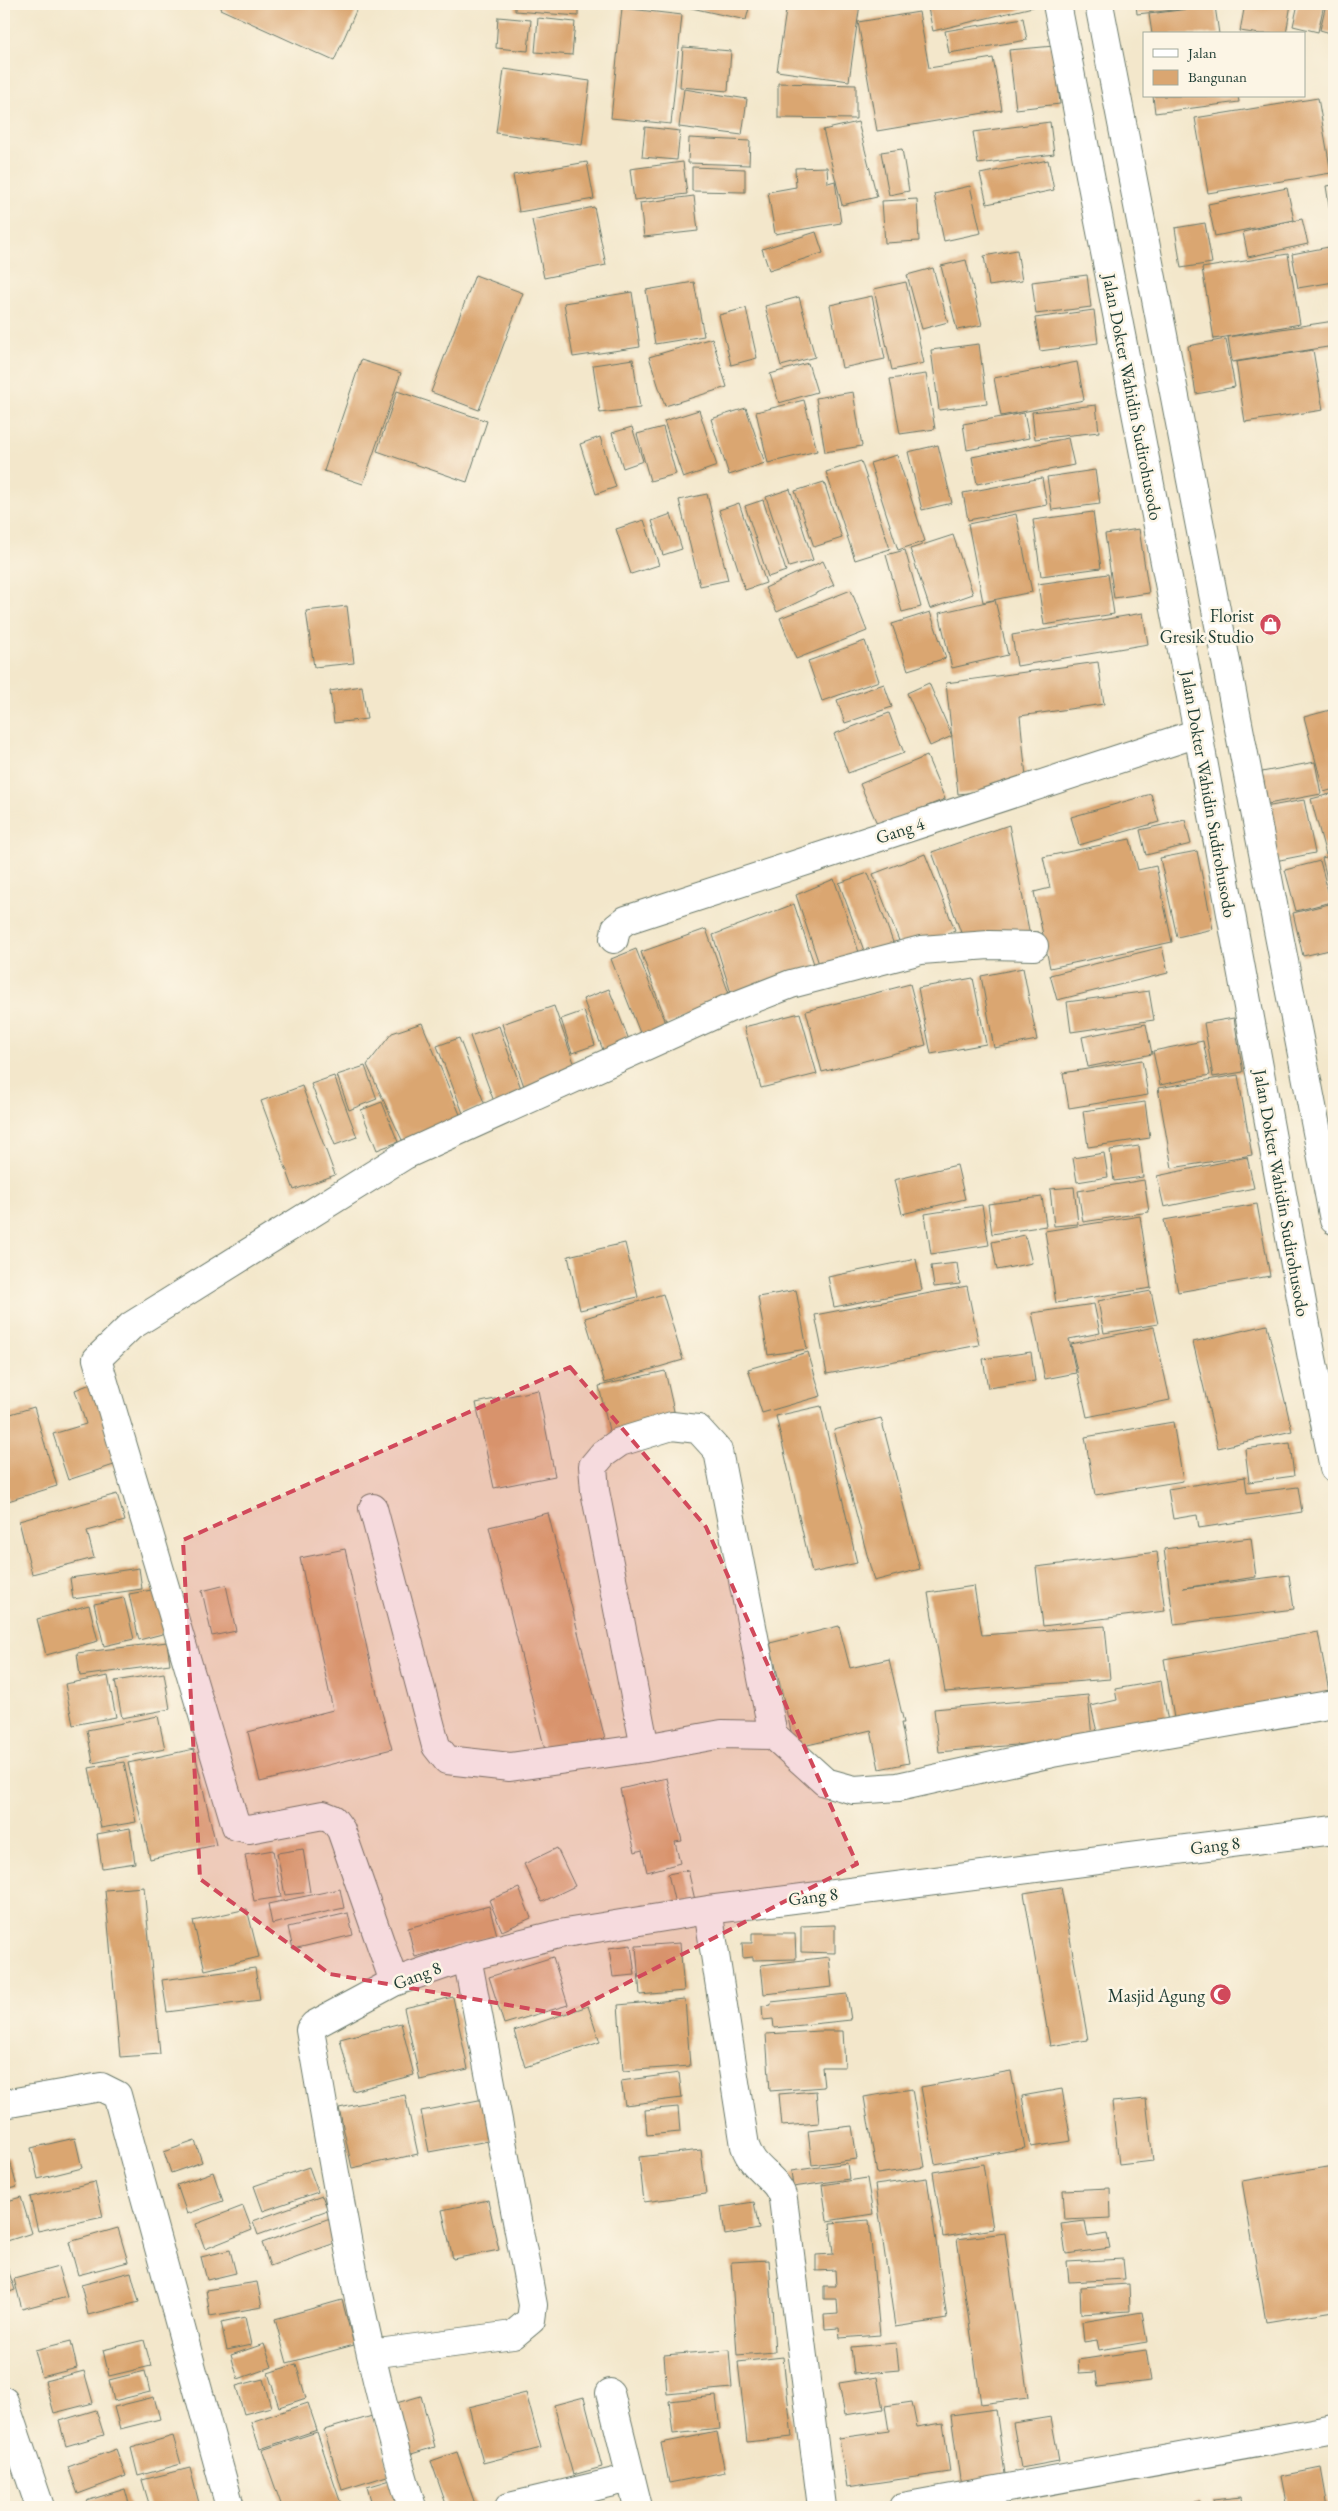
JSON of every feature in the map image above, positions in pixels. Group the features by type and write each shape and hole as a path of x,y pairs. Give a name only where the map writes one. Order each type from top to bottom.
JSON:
{"main road":[{"name":"Jalan Dokter Wahidin Sudirohusodo","path":"1057,4 1198,733 1312,1358 1334,1468"},
{"path":"1098,4 1334,1220"},
{"name":"Gang 4","path":"614,940 616,928 626,920 1198,733"},
{"path":"394,1982 342,1830 333,1819 323,1815 249,1829 236,1826 97,1359 131,1326 405,1155 650,1042 790,984 879,960 921,950 989,945 1034,946"},
{"path":"645,1748 595,1491 593,1466 603,1454 620,1442 672,1426 698,1429 718,1451 773,1736 825,1782 854,1790 898,1787 1052,1753 1334,1704"},
{"path":"373,1508 436,1746 447,1760 510,1767 645,1748 722,1734 773,1736"},
{"name":"Gang 8","path":"371,2354 352,2273 310,2030 314,2025 394,1982 467,1957 558,1934 708,1910 1334,1830"},
{"path":"708,1910 745,2146 753,2164 779,2187 784,2199 822,2507"},
{"path":"412,2507 398,2464 371,2354 513,2335 531,2320 533,2305 467,1957"},
{"path":"4,2104 101,2087 117,2095 121,2101 230,2507"},
{"path":"610,2393 638,2507"},
{"path":"4,2401 40,2507"},
{"path":"903,2507 1334,2429"},
{"path":"509,2507 631,2478"}],"highlighted area":[{"path":"570,1367 706,1527 857,1864 565,2015 330,1974 200,1879 183,1540"}],"building":[{"path":"223,4 359,4 334,61 220,9"},
{"path":"515,4 578,4 578,16 515,11"},
{"path":"688,4 750,4 746,20 687,7"},
{"path":"787,4 860,4 849,81 777,71"},
{"path":"927,4 1045,4 933,31"},
{"path":"1136,4 1220,4 1215,6 1219,32 1152,32 1149,14 1211,6 1137,14"},
{"path":"1245,4 1291,4 1286,32 1240,31"},
{"path":"1298,4 1324,4 1318,32 1293,26"},
{"path":"1326,4 1334,4 1334,34 1320,30"},
{"path":"622,8 682,15 671,124 611,118"},
{"path":"919,12 929,68 993,58 1002,110 877,131 858,22"},
{"path":"498,17 531,20 528,51 496,48"},
{"path":"538,18 575,22 572,55 535,52"},
{"path":"1023,18 1027,40 949,53 945,31"},
{"path":"1054,46 1060,104 1016,109 1009,50"},
{"path":"683,47 731,51 728,91 680,87"},
{"path":"504,69 590,81 582,145 496,133"},
{"path":"778,83 856,85 856,119 778,118"},
{"path":"684,89 747,99 742,135 679,127"},
{"path":"1153,98 1238,98 1239,102 1155,113"},
{"path":"1318,98 1331,173 1208,193 1195,118"},
{"path":"858,122 877,197 842,205 823,130"},
{"path":"1050,122 1054,154 978,164 973,132"},
{"path":"645,127 680,131 677,160 642,157"},
{"path":"689,138 750,141 749,165 688,163"},
{"path":"902,149 909,191 889,195 881,152"},
{"path":"1048,160 1054,190 987,204 980,174"},
{"path":"587,162 594,199 519,212 513,175"},
{"path":"683,162 687,194 634,200 630,169"},
{"path":"692,167 745,169 745,192 692,191"},
{"path":"827,167 828,183 835,181 841,223 775,234 768,192 796,187 795,168"},
{"path":"1334,185 1334,230 1333,230 1326,186"},
{"path":"970,186 981,233 944,241 934,194"},
{"path":"1287,188 1294,220 1215,236 1208,204"},
{"path":"694,196 698,231 644,237 640,203"},
{"path":"917,199 919,241 885,243 882,201"},
{"path":"594,207 606,265 544,278 532,220"},
{"path":"1302,219 1308,244 1248,257 1243,232"},
{"path":"1205,223 1212,263 1181,268 1175,228"},
{"path":"816,232 823,253 769,270 762,249"},
{"path":"1334,246 1334,282 1298,288 1292,254"},
{"path":"1017,250 1022,281 989,286 984,256"},
{"path":"1288,254 1300,324 1214,339 1202,268"},
{"path":"966,260 982,325 957,330 941,266"},
{"path":"933,268 948,322 922,329 907,275"},
{"path":"475,275 523,293 479,410 431,392"},
{"path":"1087,275 1091,307 1036,314 1032,282"},
{"path":"694,282 704,336 655,344 646,290"},
{"path":"906,282 924,363 892,370 874,289"},
{"path":"632,292 640,347 573,357 564,303"},
{"path":"872,296 885,359 842,368 830,305"},
{"path":"799,297 815,357 781,366 765,306"},
{"path":"746,308 757,358 731,365 719,315"},
{"path":"1094,310 1098,343 1040,351 1035,318"},
{"path":"1334,321 1334,346 1232,362 1228,337"},
{"path":"712,338 727,387 665,406 649,357"},
{"path":"1226,339 1235,387 1196,394 1188,346"},
{"path":"979,344 987,404 939,410 931,350"},
{"path":"1313,350 1323,410 1245,422 1236,362"},
{"path":"633,359 640,408 600,413 593,365"},
{"path":"361,360 401,373 363,484 324,471"},
{"path":"1077,362 1084,400 1001,416 994,378"},
{"path":"808,363 817,392 779,403 770,374"},
{"path":"926,374 935,429 900,434 890,379"},
{"path":"397,391 487,421 467,482 377,451"},
{"path":"853,392 862,446 825,452 816,398"},
{"path":"804,400 817,451 768,463 756,412"},
{"path":"1096,405 1099,432 1035,439 1032,412"},
{"path":"746,408 765,463 729,475 711,419"},
{"path":"699,410 717,466 683,478 664,421"},
{"path":"1024,413 1029,438 967,450 963,424"},
{"path":"632,427 643,461 623,468 612,433"},
{"path":"663,427 676,474 650,481 637,434"},
{"path":"600,437 616,487 596,494 580,444"},
{"path":"1068,438 1074,465 977,484 972,457"},
{"path":"938,445 952,503 922,510 908,452"},
{"path":"897,455 925,541 898,550 870,463"},
{"path":"861,461 890,549 855,560 826,472"},
{"path":"1095,470 1100,504 1052,510 1047,477"},
{"path":"1042,478 1047,505 968,520 963,493"},
{"path":"824,482 842,538 814,547 795,491"},
{"path":"790,489 813,560 789,567 766,497"},
{"path":"707,494 728,580 700,586 679,500"},
{"path":"763,500 786,571 768,577 745,506"},
{"path":"739,503 766,583 745,590 719,510"},
{"path":"1093,512 1101,568 1041,576 1033,520"},
{"path":"671,514 682,549 663,555 652,521"},
{"path":"1016,514 1032,592 983,602 968,524"},
{"path":"644,520 659,565 631,574 616,529"},
{"path":"1139,529 1149,593 1114,598 1105,534"},
{"path":"953,535 973,594 930,609 910,549"},
{"path":"905,550 921,607 902,612 886,555"},
{"path":"823,561 834,585 777,612 765,588"},
{"path":"1108,574 1114,614 1044,625 1038,584"},
{"path":"851,590 867,631 796,659 780,618"},
{"path":"995,600 1008,655 952,668 939,613"},
{"path":"347,606 354,663 314,667 306,611"},
{"path":"930,612 946,658 908,670 892,624"},
{"path":"1143,613 1148,644 1017,666 1012,635"},
{"path":"865,641 879,681 822,701 808,661"},
{"path":"1098,662 1104,704 1020,716 1027,787 958,794 946,683"},
{"path":"929,683 952,736 930,746 907,693"},
{"path":"884,684 892,707 845,723 837,700"},
{"path":"362,686 367,719 334,723 330,691"},
{"path":"1334,709 1334,789 1324,792 1304,717"},
{"path":"889,713 904,753 848,773 834,734"},
{"path":"927,756 945,799 878,826 860,784"},
{"path":"1315,762 1321,794 1268,804 1262,772"},
{"path":"1334,793 1334,853 1326,855 1311,799"},
{"path":"1151,794 1159,822 1079,845 1071,817"},
{"path":"1304,800 1315,853 1275,861 1265,807"},
{"path":"1185,820 1191,844 1146,855 1140,830"},
{"path":"1009,825 1031,941 964,941 932,852"},
{"path":"1130,839 1138,870 1156,866 1172,942 1050,968 1034,892 1050,888 1043,857"},
{"path":"1197,851 1213,929 1177,937 1160,858"},
{"path":"925,854 955,930 903,951 873,874"},
{"path":"1334,855 1334,949 1303,956 1293,913 1333,903 1322,858"},
{"path":"1320,861 1331,902 1296,911 1285,870"},
{"path":"868,873 894,945 866,956 839,883"},
{"path":"834,879 862,961 822,973 796,895"},
{"path":"794,904 817,973 734,1003 713,935"},
{"path":"706,929 732,1002 667,1024 641,952"},
{"path":"1162,947 1168,973 1057,1000 1050,975"},
{"path":"636,949 667,1028 642,1038 611,959"},
{"path":"1023,968 1037,1040 994,1048 981,976"},
{"path":"973,978 986,1044 931,1054 918,988"},
{"path":"910,984 926,1045 822,1072 806,1011"},
{"path":"609,989 633,1050 607,1060 583,999"},
{"path":"1149,991 1154,1020 1071,1032 1067,1002"},
{"path":"554,1006 578,1074 526,1092 502,1024"},
{"path":"584,1011 595,1045 572,1053 561,1019"},
{"path":"800,1013 817,1074 761,1088 744,1027"},
{"path":"1234,1018 1243,1072 1213,1077 1204,1023"},
{"path":"422,1023 461,1117 431,1135 402,1140 367,1065 392,1033"},
{"path":"1146,1024 1152,1054 1088,1067 1082,1037"},
{"path":"499,1026 524,1097 496,1107 470,1036"},
{"path":"459,1038 485,1105 463,1113 437,1046"},
{"path":"1203,1041 1210,1075 1160,1085 1153,1051"},
{"path":"1142,1060 1148,1095 1069,1108 1063,1073"},
{"path":"365,1066 377,1099 349,1110 337,1075"},
{"path":"1238,1075 1252,1155 1172,1168 1158,1088"},
{"path":"334,1076 357,1137 335,1145 311,1084"},
{"path":"302,1086 335,1175 294,1190 261,1101"},
{"path":"382,1102 398,1142 377,1150 361,1110"},
{"path":"1145,1102 1150,1138 1088,1147 1083,1111"},
{"path":"1139,1146 1143,1177 1114,1181 1110,1150"},
{"path":"1104,1153 1108,1177 1077,1182 1073,1158"},
{"path":"1247,1157 1254,1188 1164,1207 1157,1176"},
{"path":"957,1165 965,1199 902,1214 894,1180"},
{"path":"1144,1180 1149,1212 1083,1222 1078,1191"},
{"path":"1074,1187 1078,1224 1054,1226 1050,1189"},
{"path":"1042,1197 1046,1226 992,1234 988,1204"},
{"path":"1257,1204 1270,1276 1178,1292 1164,1220"},
{"path":"982,1205 989,1245 931,1254 925,1214"},
{"path":"1140,1216 1151,1288 1056,1303 1045,1231"},
{"path":"1025,1235 1032,1263 997,1270 992,1242"},
{"path":"625,1243 638,1297 580,1310 568,1256"},
{"path":"916,1259 922,1290 834,1307 828,1277"},
{"path":"957,1263 960,1284 934,1287 931,1266"},
{"path":"967,1286 979,1345 827,1374 815,1315"},
{"path":"796,1290 807,1349 768,1355 758,1297"},
{"path":"1151,1291 1158,1324 1104,1333 1098,1301"},
{"path":"663,1294 683,1360 605,1383 585,1318"},
{"path":"1094,1304 1100,1333 1069,1339 1076,1373 1045,1379 1032,1313"},
{"path":"1267,1325 1292,1431 1218,1448 1193,1342"},
{"path":"1154,1327 1170,1400 1087,1417 1071,1344"},
{"path":"808,1352 821,1396 762,1413 748,1369"},
{"path":"1031,1352 1035,1381 988,1388 983,1359"},
{"path":"665,1371 676,1420 610,1435 599,1386"},
{"path":"96,1382 126,1461 68,1480 53,1434 86,1424 75,1390"},
{"path":"538,1390 555,1476 494,1488 476,1403"},
{"path":"821,1406 857,1563 812,1573 776,1416"},
{"path":"34,1407 57,1486 8,1501 4,1488 4,1416"},
{"path":"881,1418 920,1569 874,1581 834,1430"},
{"path":"1173,1422 1183,1481 1095,1495 1085,1437"},
{"path":"1290,1443 1294,1476 1249,1482 1245,1449"},
{"path":"1245,1477 1247,1493 1298,1487 1302,1512 1199,1528 1197,1515 1173,1519 1168,1489"},
{"path":"117,1494 125,1521 87,1531 94,1558 32,1574 19,1521"},
{"path":"548,1513 605,1739 546,1754 489,1527"},
{"path":"1251,1538 1256,1577 1183,1588 1289,1575 1294,1609 1174,1624 1164,1549"},
{"path":"345,1549 378,1698 392,1749 260,1782 248,1732 333,1710 300,1558"},
{"path":"1157,1552 1165,1611 1043,1626 1036,1567"},
{"path":"139,1568 142,1589 73,1599 70,1578"},
{"path":"226,1585 236,1631 212,1636 202,1591"},
{"path":"974,1586 982,1635 1105,1626 1110,1679 945,1692 928,1593"},
{"path":"157,1589 166,1633 139,1640 129,1594"},
{"path":"124,1598 134,1639 104,1646 94,1604"},
{"path":"89,1605 98,1641 46,1655 37,1619"},
{"path":"839,1626 850,1668 889,1659 904,1723 901,1723 909,1763 879,1769 871,1730 795,1748 770,1643"},
{"path":"1318,1632 1330,1697 1175,1724 1164,1659"},
{"path":"167,1642 170,1664 80,1676 77,1653"},
{"path":"164,1673 170,1709 122,1718 115,1681"},
{"path":"108,1676 116,1717 73,1725 65,1684"},
{"path":"1161,1681 1168,1722 1123,1730 1122,1727 1097,1732 1091,1706 1117,1700 1115,1689"},
{"path":"1088,1695 1092,1738 939,1752 934,1709"},
{"path":"158,1716 165,1749 93,1763 87,1730"},
{"path":"194,1749 216,1845 150,1859 128,1763"},
{"path":"124,1762 136,1822 101,1828 89,1768"},
{"path":"667,1778 682,1841 675,1842 680,1863 647,1872 642,1850 635,1852 620,1789"},
{"path":"130,1828 135,1863 102,1868 97,1834"},
{"path":"557,1848 575,1886 542,1902 524,1864"},
{"path":"303,1849 310,1892 285,1895 277,1853"},
{"path":"273,1850 281,1897 254,1901 245,1855"},
{"path":"688,1870 695,1900 675,1904 668,1874"},
{"path":"144,1887 160,2054 120,2057 105,1890"},
{"path":"1061,1887 1088,2040 1050,2046 1024,1893"},
{"path":"519,1888 531,1918 502,1931 489,1900"},
{"path":"340,1889 344,1908 272,1924 268,1904"},
{"path":"489,1906 497,1935 415,1957 408,1928"},
{"path":"247,1909 259,1957 205,1970 193,1921"},
{"path":"348,1913 353,1935 293,1949 288,1927"},
{"path":"835,1925 835,1953 801,1952 801,1926"},
{"path":"752,1933 795,1933 796,1959 753,1960 753,1957 743,1958 742,1943 752,1943"},
{"path":"680,1943 684,1991 640,1995 636,1946"},
{"path":"631,1945 635,1975 613,1977 609,1948"},
{"path":"553,1957 568,2005 504,2024 489,1977"},
{"path":"829,1957 832,1987 764,1994 761,1965"},
{"path":"255,1968 260,2000 167,2012 162,1980"},
{"path":"847,1994 851,2020 774,2028 773,2019 763,2020 762,2006 771,2005 771,2002"},
{"path":"453,1997 468,2069 420,2080 404,2008"},
{"path":"685,1999 690,2066 623,2071 618,2005"},
{"path":"588,2006 600,2042 525,2067 514,2031"},
{"path":"401,2023 414,2075 353,2091 340,2039"},
{"path":"843,2031 845,2067 822,2067 824,2087 770,2091 766,2034"},
{"path":"1011,2071 1025,2148 935,2164 921,2087"},
{"path":"679,2073 682,2098 625,2105 621,2081"},
{"path":"912,2089 925,2167 877,2174 864,2097"},
{"path":"1062,2089 1071,2141 1031,2147 1022,2096"},
{"path":"816,2091 819,2123 782,2126 779,2094"},
{"path":"405,2095 418,2154 352,2168 339,2108"},
{"path":"484,2099 493,2140 429,2152 421,2111"},
{"path":"1146,2099 1153,2161 1119,2165 1112,2102"},
{"path":"678,2107 680,2132 647,2135 645,2110"},
{"path":"852,2126 857,2159 812,2165 808,2131"},
{"path":"75,2138 82,2168 38,2179 31,2148"},
{"path":"195,2141 202,2162 171,2173 164,2152"},
{"path":"701,2150 706,2194 644,2202 639,2157"},
{"path":"9,2157 17,2187 4,2190 4,2159"},
{"path":"847,2163 849,2179 793,2187 791,2171"},
{"path":"983,2164 993,2229 943,2237 933,2172"},
{"path":"1334,2166 1334,2311 1266,2322 1242,2181"},
{"path":"309,2167 318,2192 263,2211 254,2186"},
{"path":"213,2172 223,2201 187,2214 177,2185"},
{"path":"867,2178 873,2214 827,2221 822,2185"},
{"path":"927,2178 947,2319 895,2327 875,2185"},
{"path":"95,2182 103,2217 38,2231 30,2197"},
{"path":"1110,2188 1111,2218 1065,2220 1063,2190"},
{"path":"322,2196 328,2210 258,2235 253,2221"},
{"path":"21,2197 32,2233 4,2242 4,2202"},
{"path":"488,2200 499,2250 453,2259 442,2210"},
{"path":"754,2202 759,2229 725,2235 721,2207"},
{"path":"243,2206 252,2230 205,2249 196,2224"},
{"path":"330,2218 338,2242 270,2266 262,2243"},
{"path":"869,2220 880,2335 840,2338 839,2328 825,2329 824,2315 838,2314 837,2299 824,2299 824,2286 836,2286 835,2270 816,2271 816,2255 833,2254 830,2223"},
{"path":"1085,2221 1088,2237 1107,2234 1110,2248 1066,2254 1061,2224"},
{"path":"118,2228 128,2262 78,2275 69,2242"},
{"path":"1005,2233 1028,2398 981,2404 957,2239"},
{"path":"230,2250 236,2273 207,2280 201,2257"},
{"path":"4,2258 15,2290 4,2294"},
{"path":"1123,2259 1125,2279 1069,2282 1067,2262"},
{"path":"769,2260 775,2352 737,2355 731,2262"},
{"path":"58,2267 67,2297 22,2309 14,2279"},
{"path":"131,2272 139,2302 88,2315 81,2285"},
{"path":"257,2282 262,2307 210,2316 206,2290"},
{"path":"1129,2284 1130,2311 1081,2314 1080,2287"},
{"path":"342,2300 354,2345 287,2363 275,2319"},
{"path":"1142,2312 1147,2342 1099,2350 1097,2340 1084,2342 1082,2322"},
{"path":"245,2317 251,2345 227,2350 221,2322"},
{"path":"144,2340 151,2366 109,2376 103,2350"},
{"path":"71,2341 77,2368 42,2377 35,2350"},
{"path":"896,2343 899,2370 854,2374 851,2347"},
{"path":"264,2344 272,2367 238,2379 231,2355"},
{"path":"729,2350 732,2388 667,2394 664,2355"},
{"path":"1146,2350 1151,2381 1098,2387 1096,2372 1079,2373 1078,2360"},
{"path":"783,2357 792,2437 747,2442 738,2362"},
{"path":"296,2364 306,2398 279,2407 268,2373"},
{"path":"84,2371 93,2403 54,2413 45,2381"},
{"path":"145,2371 150,2392 114,2401 109,2380"},
{"path":"877,2377 883,2409 845,2415 839,2383"},
{"path":"263,2379 271,2407 244,2414 236,2386"},
{"path":"526,2393 541,2448 483,2463 469,2407"},
{"path":"421,2396 435,2447 408,2455 393,2404"},
{"path":"716,2396 720,2429 673,2434 669,2401"},
{"path":"154,2397 160,2419 120,2429 114,2407"},
{"path":"584,2397 602,2467 573,2475 554,2405"},
{"path":"912,2402 917,2427 943,2423 950,2472 847,2487 839,2438 889,2431 885,2406"},
{"path":"308,2403 317,2430 260,2449 251,2422"},
{"path":"996,2409 1006,2481 961,2487 951,2415"},
{"path":"96,2410 104,2435 66,2446 59,2421"},
{"path":"372,2416 390,2475 342,2490 324,2430"},
{"path":"1051,2417 1059,2461 1021,2468 1013,2423"},
{"path":"317,2432 342,2507 282,2507 262,2450"},
{"path":"717,2432 725,2472 669,2483 661,2443"},
{"path":"173,2436 181,2464 138,2476 131,2448"},
{"path":"116,2449 126,2476 78,2494 68,2467"},
{"path":"457,2452 476,2507 447,2507 431,2461"},
{"path":"190,2468 200,2507 150,2507 142,2480"},
{"path":"1321,2468 1328,2507 1287,2507 1281,2476"},
{"path":"394,2479 402,2507 373,2507 367,2487"},
{"path":"125,2489 130,2507 88,2507 86,2501"},
{"path":"1241,2497 1242,2507 1213,2507 1212,2500"},
{"path":"1200,2501 1202,2507 1172,2506"}],"place":[{"name":"Florist Gresik Studio","path":"1270,625"},
{"name":"Masjid Agung","path":"1221,1995"}]}
